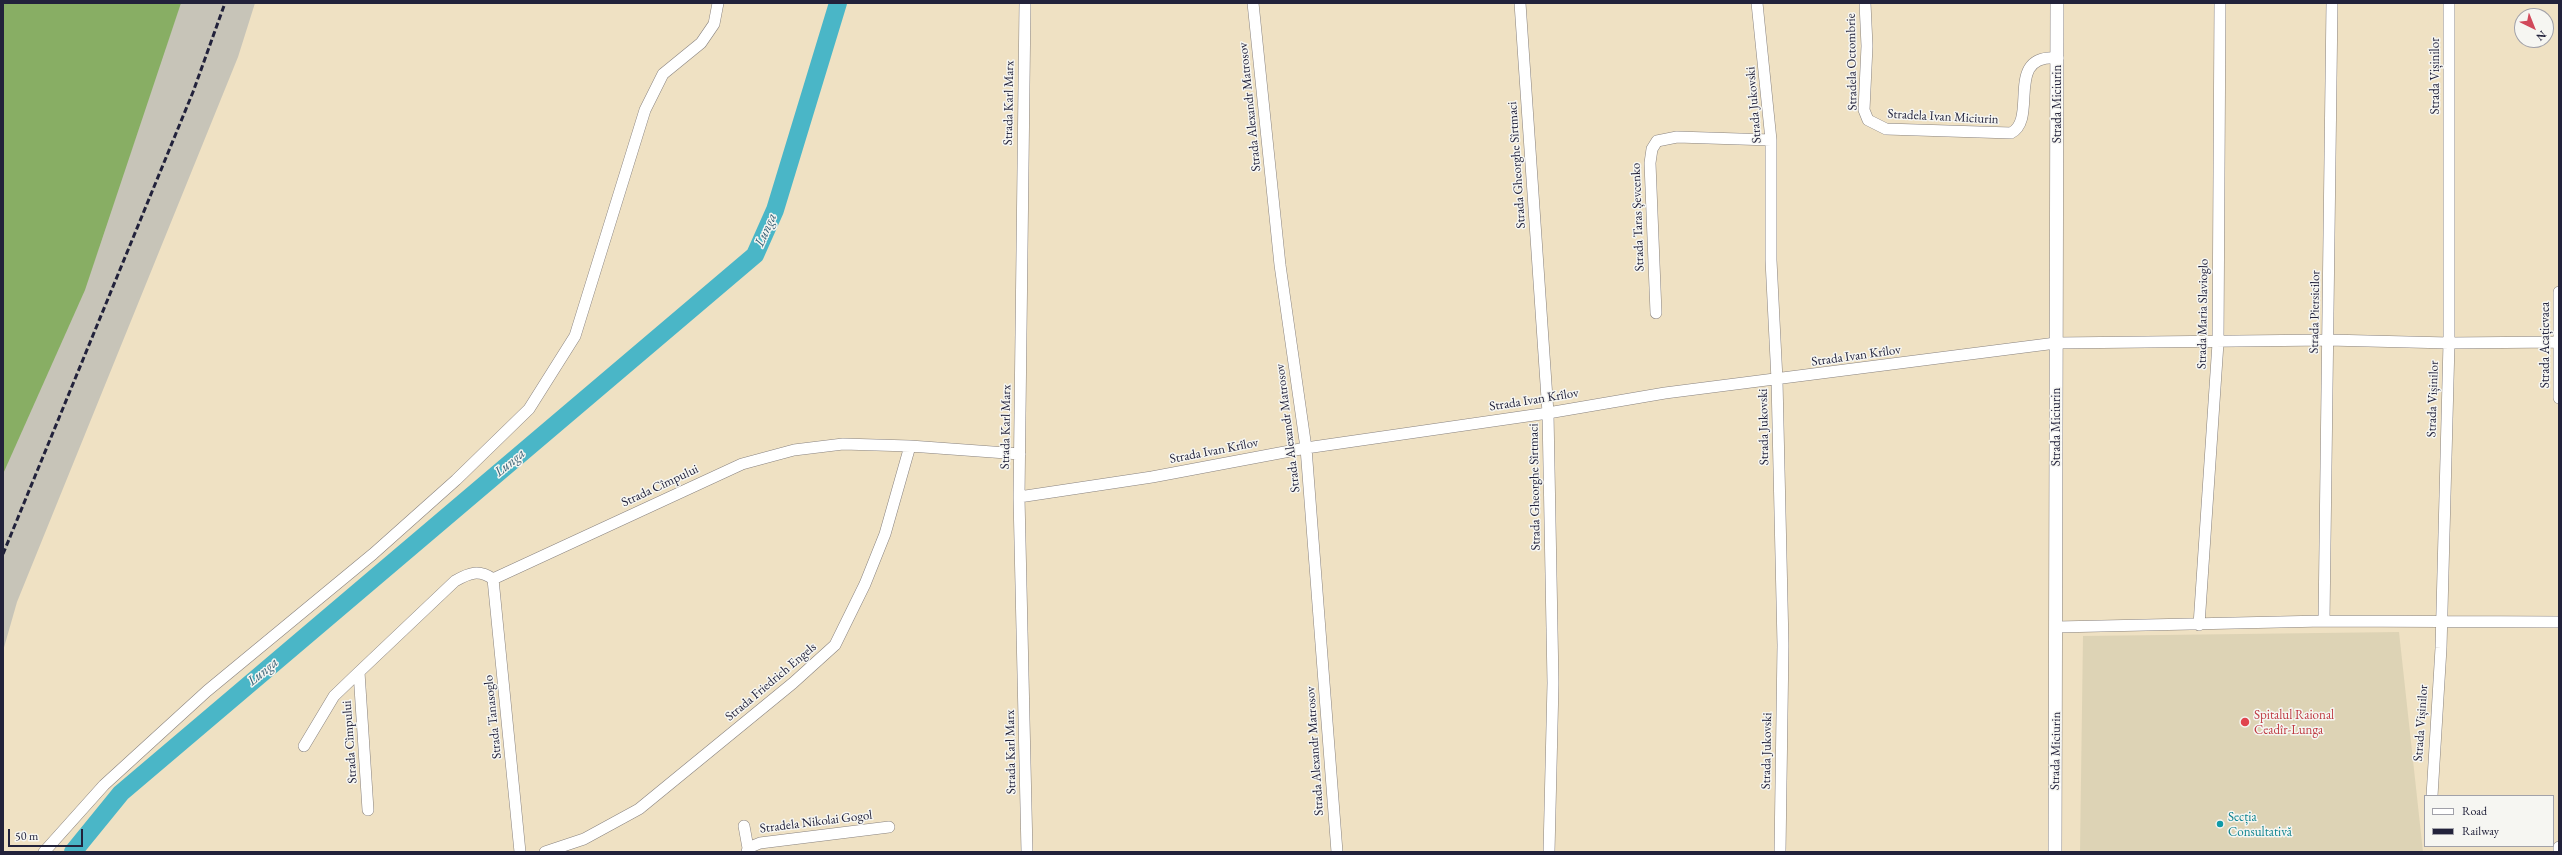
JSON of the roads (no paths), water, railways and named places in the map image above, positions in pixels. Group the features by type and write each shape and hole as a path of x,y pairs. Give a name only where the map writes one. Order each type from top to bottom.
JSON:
{"main road":[{"name":"Strada Miciurin","path":"2055,852 2057,627 2057,3"}],"street":[{"path":"44,852 104,785 207,691 379,549 456,480 529,409 575,336 645,110 663,74 701,43 714,24 718,3"},
{"name":"Strada Karl Marx","path":"1024,3 1019,497 1027,852"},
{"name":"Strada Alexandr Matrosov","path":"1253,3 1280,265 1306,448 1337,852"},
{"name":"Strada Gheorghe Sîrtmaci","path":"1520,3 1548,413 1553,683 1549,852"},
{"name":"Strada Jukovski","path":"1757,3 1772,140 1771,260 1777,380 1782,645 1780,852"},
{"name":"Stradela Octombrie","path":"1865,3 1867,46 1864,102 1868,120"},
{"name":"Strada Maria Slavioglo","path":"2199,625 2218,343 2220,3"},
{"name":"Strada Piersicilor","path":"2324,621 2332,3"},
{"name":"Strada Vișinilor","path":"2432,795 2441,622 2449,344 2449,3"},
{"name":"Stradela Ivan Miciurin","path":"1868,120 1886,129 2011,133 2017,130 2021,123 2024,83 2029,71 2036,61 2046,57 2058,58"},
{"name":"Strada Taras Șevcenko","path":"1656,313 1650,163 1652,149 1657,141 1677,137 1772,140"},
{"name":"Strada Acațievaea","path":"2559,292 2559,398"},
{"name":"Strada Ivan Krîlov","path":"1019,497 1152,477 1306,448 1548,413 1665,393 1777,380 2056,343 2218,343 2328,340 2449,344 2559,342"},
{"name":"Strada Cîmpului","path":"304,746 334,696 455,581 472,573 487,574 493,579 742,464 794,450 843,444 910,446 1020,454"},
{"name":"Strada Friedrich Engels","path":"545,852 584,839 639,809 793,683 835,645 862,591 885,534 910,446"},
{"name":"Strada Tanasoglo","path":"493,579 520,852"},
{"path":"2057,627 2324,621 2559,622"},
{"name":"Strada Cîmpului","path":"360,672 368,810"},
{"name":"Stradela Nikolai Gogol","path":"744,826 748,850 760,843 889,827"},
{"path":"2559,847 2559,852"}],"waterway":[{"name":"Lunga","path":"73,852 121,793 755,255 775,210 838,3"}],"railway":[{"path":"3,554 193,92 225,3"}],"place":[{"name":"Spitalul Raional Ceadîr-Lunga","path":"2245,722"},
{"name":"Secția Consultativă","path":"2220,824"}]}
